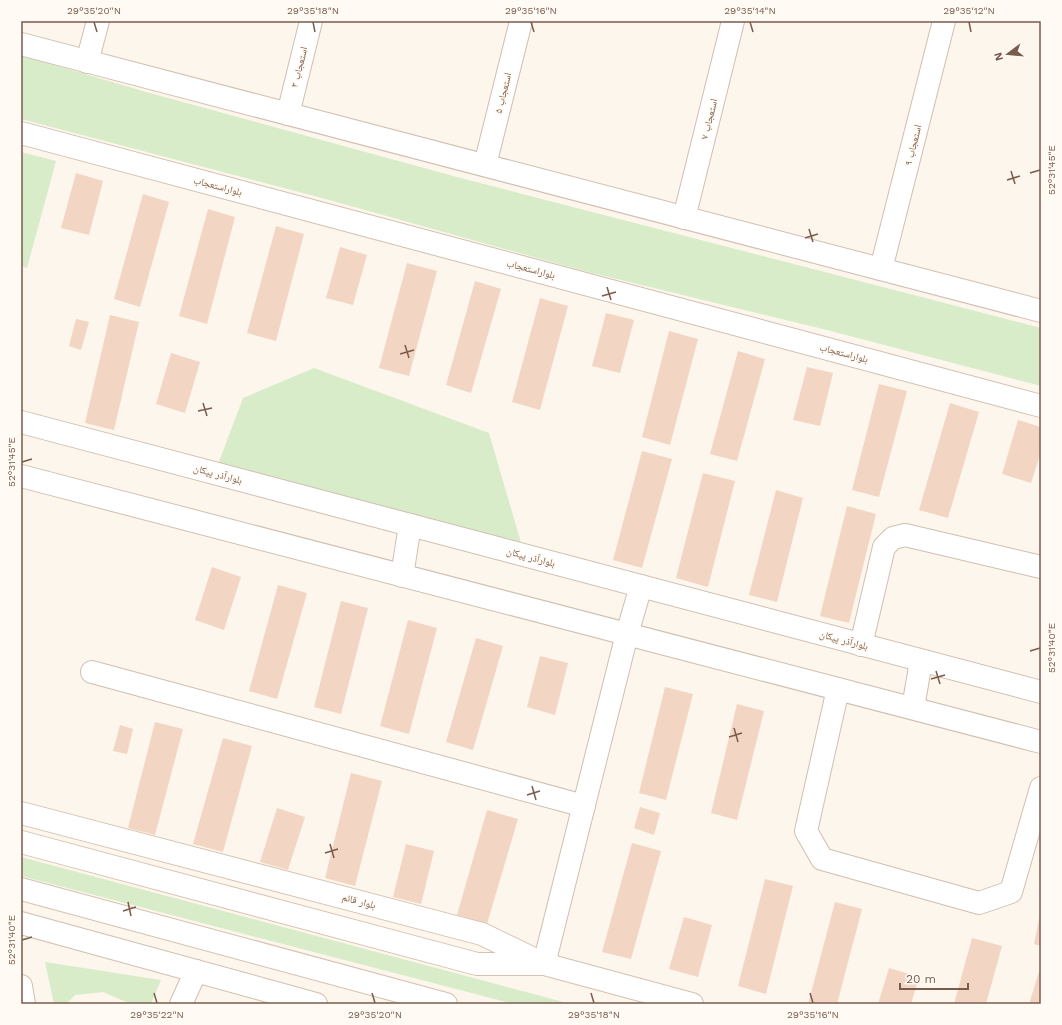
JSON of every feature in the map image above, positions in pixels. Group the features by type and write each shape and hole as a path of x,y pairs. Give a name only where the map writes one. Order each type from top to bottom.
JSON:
{"street":[{"path":"88,62 98,21"},
{"name":"استعجاب ۳","path":"288,114 311,21"},
{"name":"استعجاب ۵","path":"485,165 521,21"},
{"name":"استعجاب ۷","path":"684,218 733,21"},
{"name":"استعجاب ۹","path":"881,269 944,21"},
{"path":"21,44 1041,311"},
{"name":"بلواراستعجاب","path":"21,133 1041,406"},
{"name":"بلوارآذر پیکان","path":"21,422 1041,692"},
{"path":"21,476 1041,742"},
{"path":"402,576 410,525"},
{"path":"861,645 884,547 893,538 905,535 1041,567"},
{"path":"21,842 477,964 544,964 627,634 641,586"},
{"path":"913,708 921,661"},
{"path":"92,672 584,806"},
{"path":"838,689 806,831 822,859 979,903 1011,892 1041,788"},
{"name":"بلوار قائم","path":"21,813 482,934 544,964 692,1004"},
{"path":"21,889 446,1004"},
{"path":"21,923 316,1004"},
{"path":"181,1004 196,971"},
{"path":"21,986 24,1004"}],"green space":[{"path":"21,55 146,92 457,177 1041,328 1041,386 827,330 584,271 322,198 21,119"},
{"path":"21,152 56,161 27,268 21,266"},
{"path":"314,368 489,433 524,553 214,475 243,398"},
{"path":"21,857 571,1004 514,1004 21,876"},
{"path":"45,962 161,980 151,1004 131,1004 103,992 75,995 66,1004 54,1004"}],"building":[{"path":"76,173 103,181 89,235 61,228"},
{"path":"143,194 169,202 140,307 114,299"},
{"path":"208,209 235,217 207,324 179,316"},
{"path":"276,226 304,234 276,341 247,333"},
{"path":"340,247 367,255 353,305 326,298"},
{"path":"407,263 437,271 409,376 379,368"},
{"path":"475,281 501,289 471,393 446,385"},
{"path":"540,298 568,306 540,410 512,402"},
{"path":"606,313 634,320 620,373 592,366"},
{"path":"110,315 139,322 114,430 85,423"},
{"path":"76,319 89,322 81,350 69,346"},
{"path":"669,331 698,339 670,445 642,437"},
{"path":"738,351 765,359 737,461 710,454"},
{"path":"171,353 200,362 185,413 156,404"},
{"path":"807,367 833,373 820,426 793,420"},
{"path":"879,384 907,391 879,497 852,490"},
{"path":"950,403 979,412 948,518 919,510"},
{"path":"1018,420 1041,427 1041,452 1031,483 1002,474"},
{"path":"642,451 672,459 642,568 613,560"},
{"path":"703,473 735,481 708,587 676,578"},
{"path":"776,490 803,498 777,602 749,595"},
{"path":"847,506 876,514 849,623 820,616"},
{"path":"212,567 241,577 224,630 195,620"},
{"path":"278,585 307,593 277,699 249,691"},
{"path":"341,601 368,608 341,714 314,707"},
{"path":"408,620 437,628 409,734 380,726"},
{"path":"476,638 503,646 473,750 446,742"},
{"path":"540,656 568,663 555,715 527,707"},
{"path":"665,687 693,694 666,800 639,793"},
{"path":"737,704 764,711 737,820 711,813"},
{"path":"155,722 183,729 155,835 128,828"},
{"path":"120,725 133,729 127,754 113,751"},
{"path":"223,738 252,746 223,852 193,844"},
{"path":"351,773 382,781 355,886 325,878"},
{"path":"640,807 660,813 654,835 634,828"},
{"path":"277,808 305,817 288,870 260,862"},
{"path":"487,810 518,819 487,924 457,915"},
{"path":"632,843 661,851 631,959 602,952"},
{"path":"406,844 434,851 421,904 393,897"},
{"path":"765,879 793,886 766,994 738,986"},
{"path":"835,902 862,909 837,1004 808,1004"},
{"path":"1041,914 1041,946 1034,944"},
{"path":"684,917 712,925 698,977 669,969"},
{"path":"972,938 1002,946 986,1004 954,1004"},
{"path":"1041,965 1041,1004 1029,1004"},
{"path":"889,968 919,977 911,1004 878,1004"}]}
